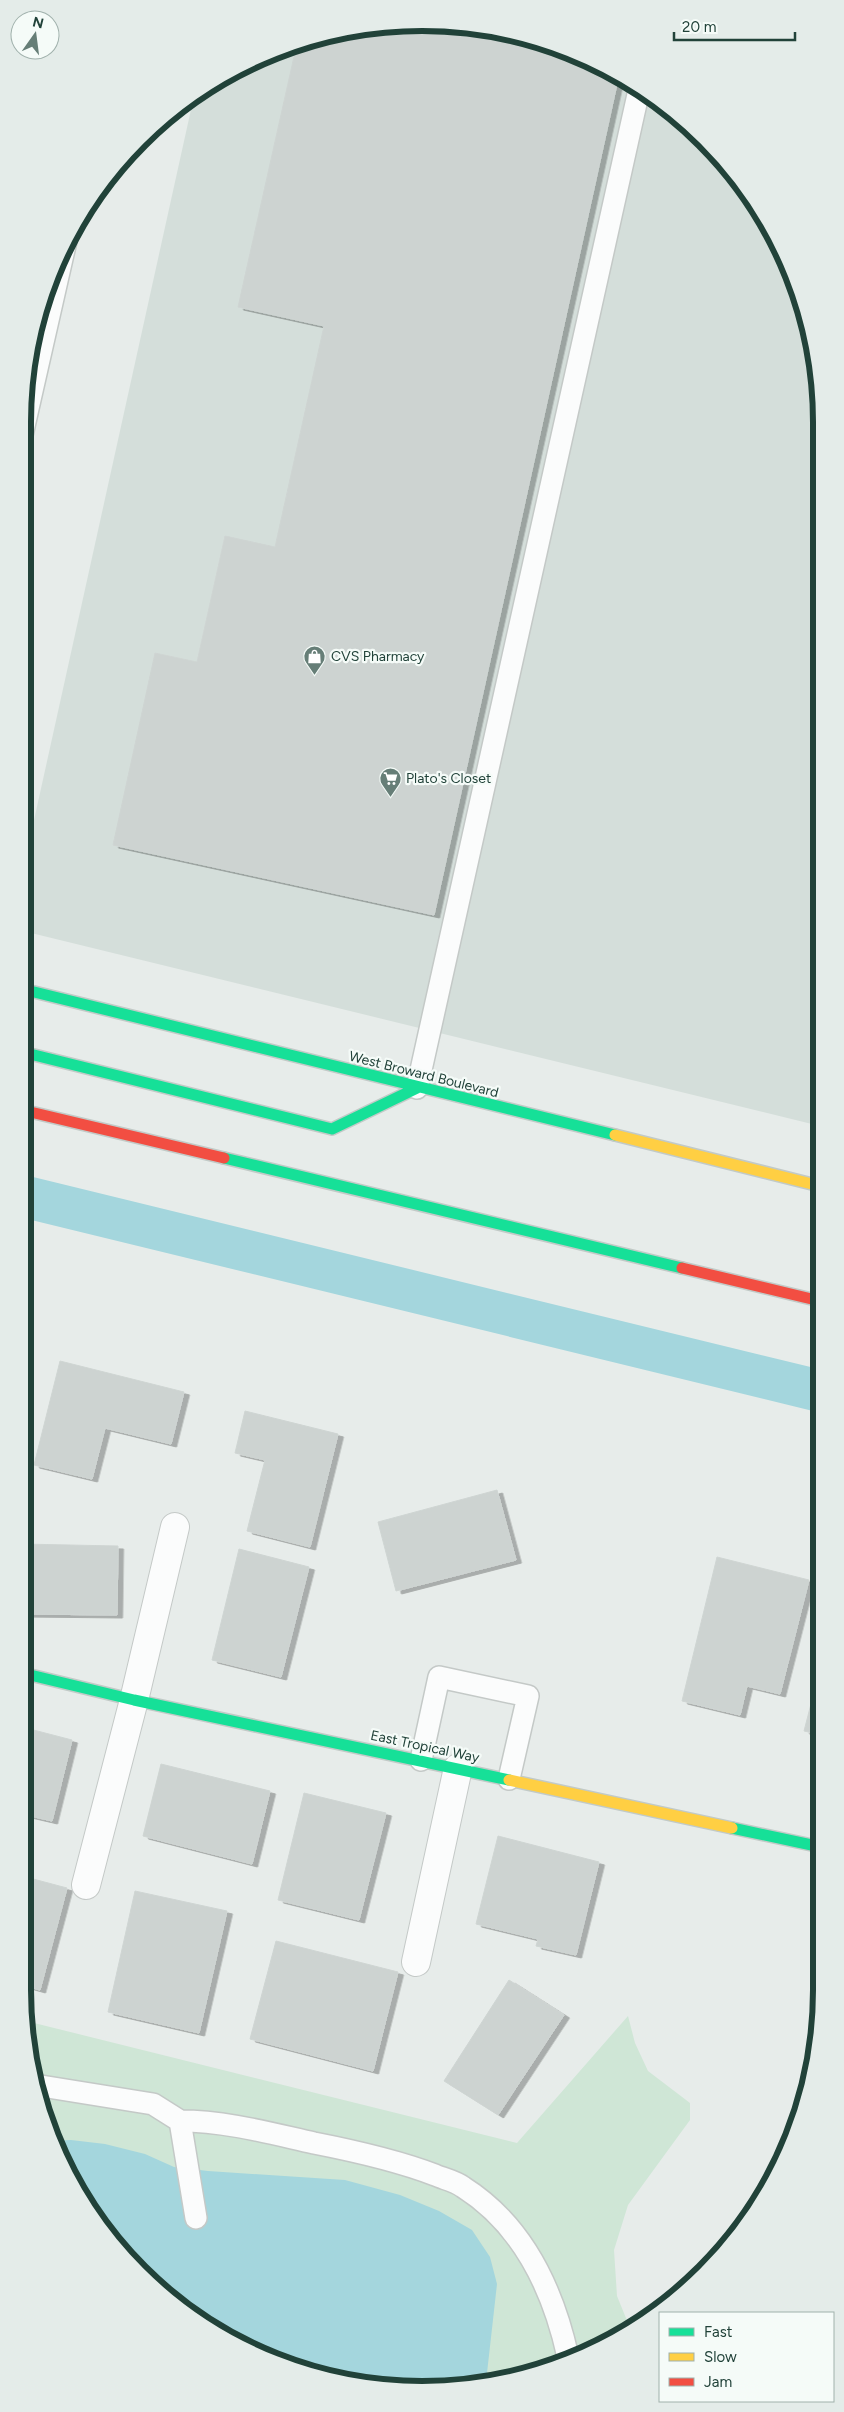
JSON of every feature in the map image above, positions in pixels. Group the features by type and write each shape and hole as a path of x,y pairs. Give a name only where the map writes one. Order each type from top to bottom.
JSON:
{"main road":[{"name":"West Broward Boulevard","path":"31,991 813,1184"},
{"path":"31,1054 332,1128 418,1088"},
{"path":"31,1112 813,1299"},
{"name":"East Tropical Way","path":"31,1675 134,1700 813,1845"}],"street":[{"path":"86,1884 134,1700 175,1527"},
{"path":"416,1962 458,1768"}],"lane":[{"path":"418,1088 638,96"},
{"path":"33,384 56,286"},
{"path":"421,1760 439,1677 528,1696 509,1779"},
{"path":"44,2085 153,2104 180,2121 206,2121 246,2127 358,2152 408,2165 462,2186 499,2215 526,2248 546,2286 561,2326 567,2353"},
{"path":"180,2121 187,2154 196,2218"}],"shaded area":[{"path":"396,32 448,32 498,39 548,52 572,61 639,97 680,128 716,164 732,184 747,205 772,249 792,296 805,346 809,371 813,422 813,1124 31,933 31,834 192,107 249,72 296,52 346,39 371,35"}],"green space":[{"path":"628,2016 635,2043 648,2071 690,2103 690,2120 628,2205 614,2250 617,2296 627,2322 595,2340 548,2360 498,2373 473,2377 448,2380 396,2380 346,2373 321,2367 272,2351 205,2315 164,2284 128,2248 97,2207 61,2140 45,2091 39,2066 33,2023 517,2143"}],"water":[{"path":"61,2141 105,2144 145,2154 174,2167 345,2180 400,2195 439,2211 472,2230 490,2257 497,2284 487,2375 422,2381 396,2380 346,2373 296,2360 272,2351 227,2328 205,2315 164,2284 128,2248 97,2207"}],"building":[{"path":"396,32 448,32 498,39 548,52 572,61 617,84 434,915 113,845 155,653 197,662 225,536 275,547 324,326 238,307 295,52 346,39 371,35"},
{"path":"60,1361 184,1392 171,1444 105,1428 92,1479 34,1465"},
{"path":"245,1411 338,1434 310,1547 247,1531 265,1460 235,1453"},
{"path":"497,1490 516,1560 396,1591 378,1522"},
{"path":"31,1544 118,1546 117,1615 31,1614"},
{"path":"239,1549 309,1567 281,1677 212,1660"},
{"path":"717,1557 809,1580 780,1694 747,1686 740,1715 682,1701"},
{"path":"813,1696 813,1733 804,1731"},
{"path":"31,1729 72,1740 52,1821 31,1816"},
{"path":"161,1764 270,1791 252,1864 143,1836"},
{"path":"304,1793 386,1813 359,1920 278,1900"},
{"path":"498,1836 599,1862 576,1955 536,1946 538,1939 476,1924"},
{"path":"31,1878 67,1888 40,1990 31,1988"},
{"path":"135,1891 227,1911 199,2033 108,2012"},
{"path":"276,1941 398,1972 373,2071 250,2039"},
{"path":"509,1980 564,2015 498,2115 444,2081"}],"waterway":[{"path":"31,1198 813,1389"}],"traffic: fast":[{"path":"31,991 615,1135"},
{"path":"31,1054 332,1129 417,1088"},
{"path":"224,1158 682,1268"},
{"path":"31,1675 134,1700 509,1780"},
{"path":"732,1828 813,1845"}],"traffic: slow":[{"path":"615,1135 813,1184"},
{"path":"509,1780 732,1828"}],"traffic: jam":[{"path":"31,1112 224,1158"},
{"path":"682,1268 813,1299"}],"place":[{"name":"CVS Pharmacy","path":"315,675"},
{"name":"Plato's Closet","path":"390,797"}]}
